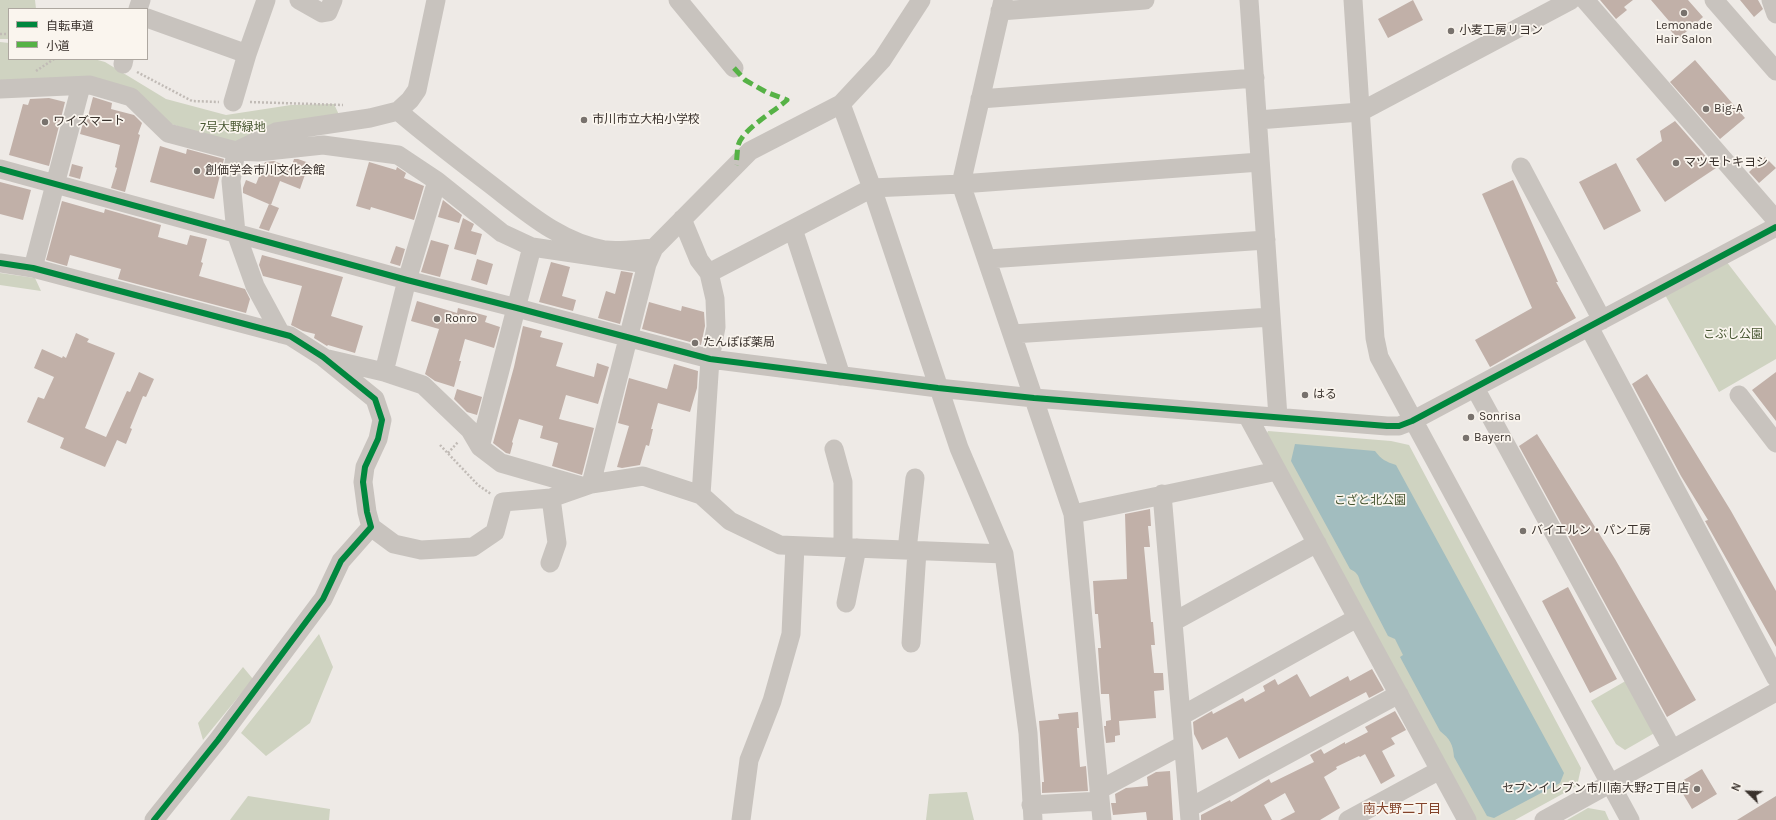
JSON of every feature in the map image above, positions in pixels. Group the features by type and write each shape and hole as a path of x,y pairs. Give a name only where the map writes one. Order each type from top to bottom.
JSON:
{"street":[{"path":"233,102 247,54 266,0"},
{"path":"299,0 322,13 328,12 333,0"},
{"path":"236,151 276,132 370,118 398,111 410,100 417,90 436,0"},
{"path":"678,0 734,68"},
{"path":"586,485 650,256 682,219 750,151 841,104 882,60 921,0"},
{"path":"1102,820 1073,514 988,259 961,184 1002,5 1145,0"},
{"path":"1249,0 1278,418"},
{"path":"1353,0 1378,357 1630,820"},
{"path":"1258,120 1360,112 1571,0"},
{"path":"1585,0 1776,220"},
{"path":"1714,0 1776,71"},
{"path":"1770,0 1776,14"},
{"path":"148,18 247,54"},
{"path":"980,99 1255,78"},
{"path":"0,89 90,85 131,98 168,133 236,151 258,152 323,145 398,155 437,181 502,233 532,247 650,256"},
{"path":"33,268 81,86"},
{"path":"841,104 872,188 959,448 1004,554 1028,733 1032,812 1100,795 1183,745"},
{"path":"398,111 436,143 536,220 559,235 589,246 606,250 650,256"},
{"path":"236,151 231,181 236,233 255,286 281,334"},
{"path":"709,273 872,188 961,184 1260,162"},
{"path":"1521,167 1595,323 1776,678"},
{"path":"0,169 407,280 710,359 938,388 1034,398 1387,426 1399,426 1412,421 1776,227"},
{"path":"384,372 407,280 437,181"},
{"path":"682,219 699,260 709,273 715,299 716,327 710,359 701,495"},
{"path":"793,229 841,376"},
{"path":"988,259 1266,240"},
{"path":"480,446 532,247"},
{"path":"0,263 33,268 290,336 323,358 375,399 382,420 378,439 365,467 363,482 367,512 371,526 394,544 421,550 473,547 495,532 503,502 550,498 586,485 643,476 701,495 730,520 780,545 1004,554"},
{"path":"1012,334 1271,317"},
{"path":"323,358 384,372 424,385 470,430 480,446 501,463 586,485"},
{"path":"1475,388 1672,749"},
{"path":"1739,395 1776,443"},
{"path":"1248,415 1467,820"},
{"path":"834,449 843,482 850,548 846,603"},
{"path":"1073,514 1162,494 1277,471"},
{"path":"911,643 912,550 915,478"},
{"path":"1162,494 1189,814 1398,694"},
{"path":"550,498 557,543 550,563"},
{"path":"154,820 218,740 323,599 341,561 371,526"},
{"path":"1173,622 1317,543"},
{"path":"741,820 748,760 772,701 791,634 795,546"},
{"path":"1181,716 1357,618"},
{"path":"1544,820 1776,692"},
{"path":"1348,820 1440,770"}],"path":[{"path":"440,445 478,485 503,502"}],"green space":[{"path":"0,0 35,0 36,8 8,8 8,39 0,39"},
{"name":"7号大野緑地","path":"0,42 8,43 8,60 98,60 105,62 166,99 226,115 291,105 334,104 340,117 233,143 171,124 131,92 0,84"},
{"name":"こぶし公園","path":"1726,261 1776,326 1776,359 1719,392 1664,293"},
{"path":"0,273 35,278 41,291 0,285"},
{"name":"こざと北公園","path":"1268,431 1391,441 1409,445 1581,768 1577,786 1515,820 1475,820 1266,435"},
{"path":"319,634 333,667 310,723 266,756 241,733"},
{"path":"243,667 253,679 203,740 198,723"},
{"path":"1629,679 1658,731 1625,750 1616,744 1591,701"},
{"path":"967,792 974,820 926,820 929,794"},
{"path":"248,796 330,809 329,820 230,820"},
{"path":"1588,808 1605,811 1609,820 1567,820"}],"water":[{"name":"こざと北公園","path":"1295,444 1375,451 1384,460 1396,465 1564,773 1560,783 1494,818 1487,816 1454,757 1450,742 1440,731 1400,657 1403,655 1395,639 1388,636 1358,576 1350,569 1291,461"}],"building":[{"path":"1413,0 1423,20 1388,38 1378,19"},
{"path":"1600,0 1633,0 1624,7 1627,10 1616,19"},
{"path":"1651,0 1688,0 1703,17 1678,39 1665,24 1669,21"},
{"path":"1740,0 1758,0 1763,9 1754,17"},
{"path":"1695,60 1745,118 1720,139 1670,82"},
{"path":"93,97 112,103 111,109 134,115 142,123 138,134 140,135 125,192 111,188 117,168 115,167 120,145 80,134 84,119 87,120"},
{"path":"49,98 65,102 49,166 9,155 23,104 28,105 30,99"},
{"name":"マツモトキヨシ","path":"1675,121 1716,168 1665,202 1636,159 1662,141 1660,131"},
{"path":"160,146 186,154 187,149 224,159 214,199 150,182"},
{"path":"1765,157 1776,168 1759,183 1749,172"},
{"path":"294,159 309,163 300,189 280,181 271,205 243,193 246,180 256,184 265,162 274,161 291,168"},
{"path":"369,162 396,170 397,167 406,173 404,178 424,186 414,220 371,207 370,210 356,206"},
{"path":"1616,163 1641,211 1604,230 1579,182"},
{"path":"72,164 83,167 80,179 69,176"},
{"path":"1513,180 1558,282 1556,282 1576,318 1490,367 1475,340 1532,308 1482,194"},
{"path":"0,182 31,190 23,220 0,214"},
{"path":"443,200 462,215 459,223 438,217"},
{"path":"62,201 104,213 105,209 161,225 158,237 187,245 190,235 207,239 199,276 245,289 250,299 246,313 118,279 121,269 70,255 67,266 46,260"},
{"path":"269,204 279,208 269,231 259,228"},
{"path":"463,218 474,224 471,231 482,234 476,255 454,249"},
{"path":"431,240 449,245 440,277 421,272"},
{"path":"396,246 405,249 400,266 390,263"},
{"path":"262,255 343,277 331,316 363,326 355,353 328,345 327,346 314,338 315,334 303,331 291,325 302,286 263,276 259,265"},
{"path":"477,259 493,264 487,285 471,280"},
{"path":"551,262 570,267 562,296 576,300 573,311 539,302"},
{"path":"621,271 633,273 620,324 598,318 606,291 615,294"},
{"path":"417,301 457,313 458,308 487,316 485,322 500,327 494,348 465,339 454,387 435,381 425,374 439,329 411,321"},
{"path":"649,302 681,311 682,306 704,312 705,326 701,345 642,329"},
{"path":"523,326 542,331 540,337 563,343 556,366 594,377 597,363 609,367 598,404 566,395 559,419 594,428 582,475 552,466 558,443 540,438 543,426 519,419 510,454 506,453 493,443 514,367"},
{"path":"76,333 89,339 87,342 115,353 85,428 106,437 127,391 130,392 139,372 154,379 146,397 143,396 130,428 132,429 126,444 117,440 105,467 60,448 64,438 27,422 38,397 44,399 54,377 34,368 42,349 62,358 63,356 66,358"},
{"path":"674,364 698,371 697,388 690,412 658,403 651,429 653,429 649,446 646,445 640,465 622,468 617,467 629,426 618,423 629,378 667,389"},
{"path":"1776,372 1776,421 1752,390"},
{"path":"1647,374 1731,511 1776,591 1776,647 1705,521 1708,520 1681,476 1632,384"},
{"path":"457,389 482,397 477,415 467,412 454,399"},
{"path":"1537,434 1615,559 1696,700 1667,717 1519,446"},
{"path":"1150,509 1151,526 1148,526 1150,547 1144,547 1151,622 1153,622 1155,645 1151,645 1154,673 1163,673 1164,690 1154,691 1156,718 1119,721 1120,735 1115,736 1115,742 1106,743 1104,726 1106,726 1106,721 1111,720 1109,694 1101,694 1098,648 1101,648 1098,614 1095,614 1093,581 1127,579 1125,514"},
{"path":"1568,587 1617,679 1590,693 1542,601"},
{"path":"1372,669 1384,690 1369,698 1366,692 1239,759 1227,737 1202,750 1194,734 1193,722 1212,711 1213,714 1243,698 1245,702 1265,691 1263,686 1275,679 1278,685 1297,674 1310,697 1348,676 1350,681"},
{"path":"1395,711 1406,730 1391,738 1395,744 1382,751 1395,776 1381,784 1365,754 1336,767 1337,769 1324,777 1340,808 1320,820 1280,820 1295,812 1285,793 1264,805 1272,820 1201,820 1201,815 1230,800 1231,802 1269,779 1271,783 1314,762 1310,755 1321,749 1324,754 1345,742 1345,744 1368,732 1365,727"},
{"path":"1078,712 1079,728 1077,728 1080,767 1086,766 1088,791 1042,793 1042,782 1044,782 1039,721 1059,719 1058,714"},
{"name":"セブンイレブン市川南大野2丁目店","path":"1702,769 1717,794 1692,809 1677,784"},
{"path":"1170,771 1173,820 1147,820 1146,812 1113,815 1111,803 1116,803 1115,794 1126,788 1148,786 1147,777 1156,772"},
{"path":"1776,796 1776,820 1737,820"}],"marked path":[{"path":"734,68 745,80 766,92 787,100 746,133 738,146 736,165"}],"cycle path":[{"path":"0,169 407,280 710,359 938,388 1034,398 1387,426 1399,426 1412,421 1776,227"},
{"path":"0,263 33,268 290,336 323,357 375,399 382,420 378,439 365,467 363,482 367,512 371,527 341,561 323,599 218,740 154,820"}],"place":[{"name":"Lemonade Hair Salon","path":"1684,13"},
{"name":"小麦工房リヨン","path":"1451,31"},
{"name":"Big-A","path":"1706,109"},
{"name":"市川市立大柏小学校","path":"584,120"},
{"name":"ワイズマート","path":"45,122"},
{"name":"マツモトキヨシ","path":"1676,163"},
{"name":"創価学会市川文化会館","path":"197,171"},
{"name":"Ronro","path":"437,319"},
{"name":"たんぽぽ薬局","path":"695,343"},
{"name":"はる","path":"1305,395"},
{"name":"Sonrisa","path":"1471,417"},
{"name":"Bayern","path":"1466,438"},
{"name":"バイエルン・パン工房","path":"1523,531"},
{"name":"セブンイレブン市川南大野2丁目店","path":"1697,789"}],"district":[{"name":"南大野二丁目","path":"1402,809"}]}
